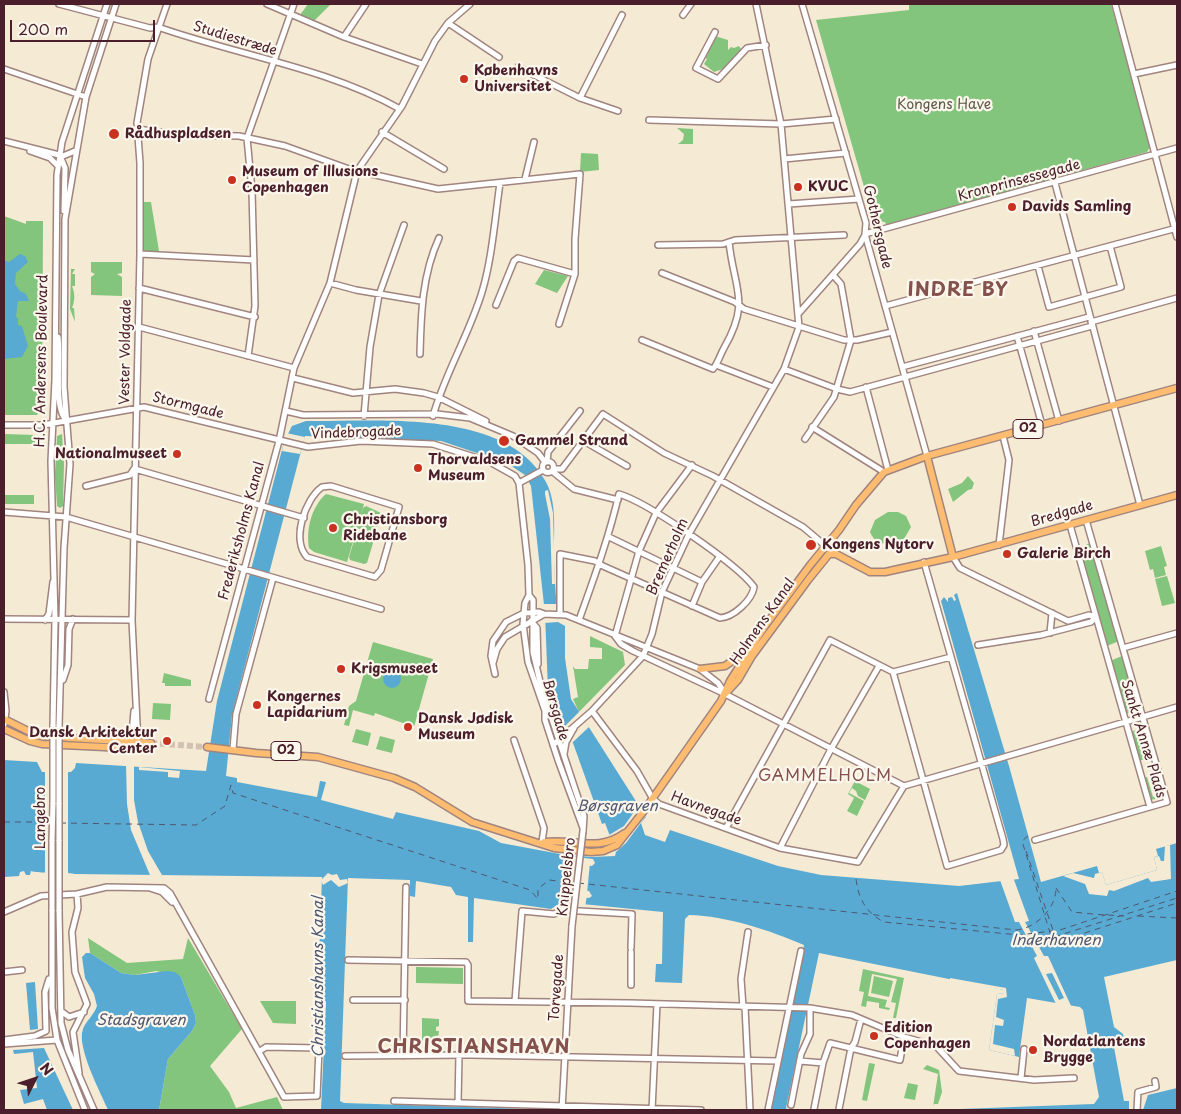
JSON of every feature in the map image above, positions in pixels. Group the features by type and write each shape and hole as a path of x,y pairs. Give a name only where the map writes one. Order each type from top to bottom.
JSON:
{"main road":[{"name":"O2","path":"826,546 856,505 886,471 927,456 1177,388"},
{"path":"837,533 833,544 834,553 865,570 875,573 953,557 927,456"},
{"name":"Bredgade","path":"953,557 1177,495"},
{"name":"Holmens Kanal","path":"725,694 730,681 750,648 826,546"},
{"name":"Holmens Kanal","path":"725,694 738,680 757,650 819,565 827,555 834,553"},
{"path":"700,669 725,666 750,648"},
{"name":"O2","path":"208,747 253,753 321,757 394,778 415,787 461,817 515,836 542,842 555,841 594,845 613,844 643,812 725,694"},
{"path":"4,723 34,735 150,745"},
{"path":"4,723 35,743 69,746 135,744"}],"street":[{"name":"Studiestræde","path":"59,4 150,28 158,27 365,90 400,109"},
{"name":"H.C. Andersens Boulevard","path":"56,726 52,424 56,325 58,166 59,156 107,4"},
{"name":"H.C. Andersens Boulevard","path":"56,726 61,685 66,517 70,471 68,420 64,387 65,219 86,97 116,4"},
{"name":"Vester Voldgade","path":"135,744 132,620 140,254 138,130 147,65 167,4"},
{"path":"267,4 344,37 422,64"},
{"path":"248,356 255,316 248,138 272,62 294,4"},
{"path":"344,37 366,4"},
{"path":"357,170 400,109 422,64 448,23 470,4"},
{"path":"683,16 691,4"},
{"path":"756,4 781,124 799,327"},
{"name":"Gothersgade","path":"802,4 866,223 865,234 927,456"},
{"path":"1115,4 1177,236"},
{"path":"580,98 622,15"},
{"path":"448,23 499,57"},
{"path":"715,32 696,68 718,79 747,48 766,45"},
{"path":"1134,74 1177,65"},
{"path":"518,67 580,98 618,111"},
{"path":"4,69 86,97"},
{"path":"649,120 714,124 781,124 836,119"},
{"path":"138,130 186,135 229,135 248,138 285,146 357,170 438,189 500,183 525,178 580,174 575,239 575,274 559,324"},
{"path":"382,132 444,169"},
{"path":"4,141 59,156 68,156 76,150"},
{"path":"525,178 534,142"},
{"path":"17,144 50,158 58,166"},
{"name":"Kronprinsessegade","path":"865,234 1177,148"},
{"path":"784,159 846,153"},
{"path":"59,156 65,164 63,198 65,219"},
{"name":"Frederiksholms Kanal","path":"209,699 243,569 264,506 281,441 294,368 330,283 357,170"},
{"path":"432,416 438,397 482,292 500,183"},
{"path":"1054,183 1140,506"},
{"path":"789,204 859,199"},
{"path":"364,416 379,294 404,225"},
{"path":"885,306 1176,229"},
{"path":"798,314 860,244 865,234"},
{"path":"658,245 723,244 729,242 844,235"},
{"path":"420,354 421,301 433,251 439,238"},
{"path":"714,367 732,335 740,306 729,242"},
{"path":"1038,266 1049,307 1121,287 1110,246"},
{"path":"140,254 254,260"},
{"path":"496,305 514,261 518,258 575,274"},
{"path":"662,273 740,306 799,327 851,340 892,332"},
{"path":"805,439 834,397 851,340 842,284 833,275"},
{"path":"330,283 421,301"},
{"path":"139,288 255,316"},
{"path":"784,369 850,392 1037,342 1091,322 1177,298"},
{"path":"902,367 1034,331 1091,322"},
{"path":"56,325 60,352 58,404 61,415 68,420"},
{"path":"139,327 294,368"},
{"name":"Bremerholm","path":"648,648 662,592 689,534 784,369 799,327"},
{"path":"1034,331 1059,421"},
{"path":"1016,336 1042,425"},
{"path":"642,340 774,387"},
{"path":"961,351 964,362"},
{"path":"293,378 353,393 402,390 438,397 478,416 487,424"},
{"path":"866,387 886,471"},
{"name":"Stormgade","path":"4,425 52,424 136,406 303,446"},
{"path":"286,411 304,415 454,416 487,424 523,442 546,462 552,463 553,470 574,489 618,500"},
{"path":"541,472 548,452 580,411"},
{"path":"519,483 541,472 548,473 553,470 562,469 603,414 664,453 719,479 803,527 834,553"},
{"path":"812,428 886,471"},
{"path":"999,545 1009,460 1003,436"},
{"name":"Vindebrogade","path":"303,446 318,447 361,441 433,444 490,462 515,476 519,483"},
{"path":"584,441 627,466"},
{"path":"615,636 639,551 656,513 692,465"},
{"path":"86,486 130,475 135,469 304,518"},
{"name":"Børsgade","path":"519,483 528,565 529,595 523,624 528,662 545,711 545,720 553,745 583,830"},
{"path":"324,486 331,486 397,505 399,509 381,570 376,578 307,557 302,550 299,540 304,518 311,498 324,486"},
{"path":"559,614 560,554 600,564 692,606 725,618 739,608 754,587 720,556 689,534 656,513 619,494 600,564 578,620"},
{"path":"4,512 52,514 66,517 381,609"},
{"name":"Sankt Annæ Plads","path":"1070,525 1150,807 1167,802 1086,520"},
{"path":"608,537 702,582"},
{"path":"692,606 702,582 720,556"},
{"path":"953,557 960,568 1068,621 1089,616 1096,617"},
{"path":"893,672 947,866 1001,850 1004,845 1003,839 983,762 924,562"},
{"path":"232,749 236,714 271,577"},
{"path":"45,620 48,614 49,596 54,579"},
{"name":"Børsgade","path":"529,595 533,600 533,652 564,757 584,816 583,830"},
{"path":"496,634 498,646 493,672 491,656 496,634 502,626 514,616 524,613 559,614 615,636 627,638 700,669 718,683 725,694"},
{"path":"1050,633 1052,613"},
{"path":"498,646 508,634 544,614"},
{"path":"978,645 1050,633 1091,622 1096,617"},
{"path":"4,619 132,620"},
{"path":"61,685 68,665 69,629 73,619"},
{"path":"1068,621 1070,628"},
{"path":"502,626 503,631 508,634"},
{"path":"1123,648 1177,633"},
{"path":"496,634 503,639"},
{"path":"615,636 623,645 643,656 725,694 904,786 923,782 1009,754 1177,707"},
{"path":"726,828 830,640 893,672 951,656"},
{"path":"553,745 592,711 643,656 648,648"},
{"path":"780,848 831,749 879,666"},
{"path":"4,692 4,723"},
{"name":"Havnegade","path":"592,711 659,804 780,848 858,862 904,786"},
{"name":"Langebro","path":"51,974 56,726"},
{"name":"Langebro","path":"56,726 60,1010 63,1030 79,1079"},
{"path":"564,757 565,744 574,728"},
{"path":"514,740 544,828 542,842"},
{"path":"1035,840 1150,807"},
{"name":"Knippelsbro","path":"572,926 583,830"},
{"path":"4,912 36,897 77,894 107,887 161,887 167,890 260,1050 284,1096 318,1096 319,1048 266,1048 260,1050"},
{"path":"403,1056 406,887"},
{"path":"77,894 78,908 72,932 75,972 86,998 86,1010 73,1032 79,1079 94,1110"},
{"path":"515,1001 522,910 554,914 562,910 632,914 630,985"},
{"name":"Torvegade","path":"563,1108 572,926"},
{"path":"748,932 740,979 744,1007 750,1110"},
{"path":"768,1110 801,951"},
{"path":"348,960 466,962 468,965 468,1002 657,1004 810,1008 834,1011 861,1019 904,1037 936,1046 959,1071 1020,1078 1074,1078"},
{"path":"4,972 22,970"},
{"path":"51,974 52,1008 57,1040 85,1110"},
{"path":"4,1040 35,1036 46,1031 45,992 51,974"},
{"path":"353,1000 405,1000"},
{"path":"652,1110 657,1004"},
{"path":"791,1105 800,1061 810,1034 810,1008"},
{"path":"60,1010 66,1016 74,1016 86,1010"},
{"path":"839,1109 851,1048 855,1042 861,1019"},
{"path":"57,1040 63,1030"},
{"path":"814,1109 823,1063 830,1043 900,1060 904,1037"},
{"path":"4,1044 57,1040"},
{"path":"1020,1078 1024,1049"},
{"path":"458,1103 459,1055"},
{"path":"345,1056 565,1056 655,1060 778,1061"},
{"path":"800,1061 823,1063"},
{"path":"1137,1110 1138,1092 1156,1087 1155,1082"},
{"path":"394,1101 563,1108 701,1110"}],"green space":[{"path":"308,4 331,4 314,21 300,15"},
{"name":"Kongens Have","path":"909,4 1111,4 1150,147 1147,152 892,224 886,225 885,222 877,221 876,217 873,218 816,20 909,10"},
{"path":"715,36 728,40 728,50 731,47 739,46 741,49 723,69 714,72 704,64 708,54 706,52"},
{"path":"677,128 693,129 693,144 678,144 683,140 684,134"},
{"path":"581,153 598,154 599,170 580,172"},
{"path":"144,202 151,202 159,251 144,251"},
{"path":"4,216 26,224 26,221 43,221 42,413 39,412 37,415 4,415"},
{"path":"91,262 122,262 122,273 117,274 122,277 122,296 91,295 91,277 95,274 91,272"},
{"path":"71,269 75,269 72,274 75,274 75,286 72,286 74,303 72,308 74,308 75,322 70,309"},
{"path":"544,270 568,276 557,293 535,284"},
{"path":"4,434 35,435 35,444 4,444"},
{"path":"62,434 64,464 63,506 60,508 57,506 55,474 57,436"},
{"path":"968,476 974,483 972,489 953,502 948,489 962,483"},
{"name":"Christiansborg Ridebane","path":"326,494 364,504 347,562 314,552 309,548 308,534 313,512"},
{"path":"4,495 34,495 34,504 4,504"},
{"path":"366,506 381,513 376,532 373,534 357,528 363,508"},
{"path":"888,512 898,512 906,516 911,527 904,539 885,544 876,540 870,532 875,520"},
{"path":"355,537 371,540 373,543 367,563 364,564 350,560 349,557"},
{"path":"1090,543 1119,641 1107,646 1078,548"},
{"path":"1161,546 1167,566 1164,567 1166,575 1155,578 1153,569 1150,570 1145,551"},
{"path":"1167,576 1175,603 1162,606 1155,579"},
{"path":"590,636 623,652 625,665 579,712 573,699 578,697 573,666 575,669 588,669 589,659 602,659 602,648 590,647"},
{"path":"373,642 433,659 414,727 375,713 374,716 353,710 349,726 344,725 349,706 356,701"},
{"path":"1122,656 1138,710 1125,714 1110,661"},
{"path":"164,673 191,680 191,686 165,686 165,683 162,683"},
{"path":"153,703 171,704 170,720 152,719"},
{"path":"1143,728 1151,757 1139,761 1130,732"},
{"path":"356,729 371,733 368,746 352,742"},
{"path":"380,736 395,740 392,753 376,749"},
{"path":"1155,769 1162,795 1161,798 1150,800 1143,778 1147,777 1153,797 1159,796 1151,770"},
{"path":"855,781 870,789 865,800 858,796 852,788 849,793 864,801 857,816 847,811 854,798 848,794"},
{"path":"88,938 127,963 183,959 188,938 242,1029 210,1066 229,1092 236,1108 277,1097 283,1110 159,1110 168,1059 192,1031 196,1023 195,1015 181,977 156,971 135,975 121,973 90,953"},
{"path":"416,967 463,968 463,984 416,983"},
{"path":"863,969 904,978 896,1018 893,1018 896,1003 891,1002 897,979 872,974 868,996 887,1000 885,1007 890,1008 889,1010 879,1008 879,1003 867,1001 866,1007 861,1006 864,992 859,991"},
{"path":"874,976 893,981 889,997 871,993"},
{"path":"260,1001 296,1001 296,1024 273,1023"},
{"path":"422,1018 439,1019 439,1026 436,1027 436,1031 439,1031 437,1045 422,1044"},
{"path":"869,1063 875,1064 867,1101 862,1100"},
{"path":"927,1065 939,1070 942,1092 938,1104 933,1104 938,1074 923,1069"},
{"path":"908,1083 918,1085 915,1100 904,1098"}],"water":[{"path":"20,254 25,256 28,262 16,273 15,284 20,291 26,294 29,301 18,301 16,317 18,318 18,325 22,326 28,346 22,357 4,359 4,260 9,262"},
{"name":"Inderhavnen","path":"306,421 403,421 438,424 471,430 502,441 527,458 546,482 554,510 554,561 558,622 565,626 565,658 571,699 646,817 641,823 645,835 665,842 670,830 778,866 821,875 959,886 1019,879 941,601 944,597 948,602 948,598 952,597 954,601 956,600 954,595 957,593 1009,766 1041,882 1097,866 1099,873 1102,872 1106,885 1157,870 1154,857 1158,856 1156,849 1177,843 1177,960 1104,977 1114,1027 1123,1034 1124,1039 1113,1042 1124,1101 1129,1101 1129,1110 934,1110 1094,1104 1099,1097 1083,1010 1080,1007 1027,998 1019,1057 989,1050 997,994 1004,993 1004,990 819,953 786,1108 788,1110 771,1110 804,945 777,934 733,921 689,915 685,919 682,983 655,982 656,964 662,964 663,912 562,902 551,909 474,898 473,942 468,942 468,897 456,895 451,887 416,881 415,897 410,896 410,880 348,878 340,1101 344,1103 560,1110 321,1110 326,1002 320,992 319,959 322,877 75,874 31,871 30,875 26,875 24,871 20,872 19,876 4,877 4,760 37,762 42,772 71,772 75,768 76,763 206,771 217,701 284,442 292,426","holes":["305,436 441,441 507,463 525,475 531,486 545,614 548,690 561,727 573,743 602,824 605,823 616,852 615,856 591,857 560,854 501,843 479,831 396,812 393,819 321,800 326,782 320,781 317,797 237,782 237,778 226,776 232,715","567,856 593,859 595,863 592,866 567,863 565,859","565,888 589,891 592,896 589,898 563,895 562,893"]},
{"path":"388,670 396,670 401,675 399,686 388,688 383,683 383,675"},
{"name":"Stadsgraven","path":"86,953 90,953 121,973 135,975 167,971 175,972 181,977 195,1015 196,1023 192,1031 168,1059 159,1110 108,1110 90,1070 83,1047 83,1029 97,1006 94,994 85,978 82,957"},
{"path":"35,982 38,1029 30,1030 26,983"},
{"path":"44,1048 73,1110 47,1110 43,1099 24,1104 20,1090 37,1088 33,1052 14,1054 13,1050"},
{"path":"1177,1088 1177,1110 1143,1110 1148,1095"}],"pier":[{"path":"286,433 305,437 300,454 282,451"},
{"path":"548,490 553,513 555,584 552,584 550,519 545,494 545,491"},
{"path":"543,604 557,604 558,622 544,623"},
{"path":"580,711 589,727 572,743 562,729"},
{"path":"126,765 134,765 134,800 138,822 148,851 162,875 150,875 131,830 127,804"},
{"path":"139,767 180,771 179,778 168,777 168,772 139,770"},
{"path":"45,770 68,770 68,874 45,874"},
{"path":"639,805 646,816 626,843 616,852 609,835 624,826"},
{"path":"1170,845 1171,879 1151,882 1148,878 1114,891 1109,890 1107,896 1089,894 1085,884 1063,876 1073,873 1094,878 1095,874 1102,872 1106,885 1157,870 1154,857 1159,856 1161,861 1164,861 1165,846"},
{"path":"570,861 590,863 587,893 567,891"},
{"path":"328,873 332,875 337,874 340,880 347,879 348,883 339,887 331,880 323,885 321,880"},
{"path":"1013,877 1029,921 1025,922 1044,956 1048,956 1072,1008 1056,1004 1034,958 1037,956 1019,922 1015,922 1000,880","holes":["1052,973 1064,998 1059,1000 1046,974"]},
{"path":"567,893 587,895 585,908 566,906"},
{"path":"950,978 1006,988 1007,997 998,999 996,1017 1004,1020 1003,1026 995,1025 993,1044 1014,1049 1015,1056 989,1050 997,994 1004,993 1004,990 950,981"}],"ferry route":[{"path":"60,823 196,825 225,806 231,785 233,793 530,890 538,899 538,889 549,880 574,883"},
{"path":"4,822 51,822"},
{"path":"1028,836 1022,841 1051,936 1060,941 1177,903"},
{"path":"1026,851 1054,933 1057,936 1177,898"},
{"path":"856,879 864,904 872,914 884,922 1019,935 1060,930 1177,891"},
{"path":"578,883 1016,930 1031,926 1044,916 1053,903 1056,888"},
{"path":"1056,888 1072,912 1104,915"},
{"path":"1108,915 1124,916"},
{"path":"1138,916 1177,918"}],"tunnel":[{"path":"151,743 207,747"}],"place":[{"name":"Københavns Universitet","path":"464,79"},
{"name":"Rådhuspladsen","path":"114,134"},
{"name":"Museum of Illusions Copenhagen","path":"232,180"},
{"name":"KVUC","path":"798,187"},
{"name":"Davids Samling","path":"1012,207"},
{"name":"Gammel Strand","path":"504,441"},
{"name":"Nationalmuseet","path":"177,454"},
{"name":"Thorvaldsens Museum","path":"418,468"},
{"name":"Christiansborg Ridebane","path":"333,528"},
{"name":"Kongens Nytorv","path":"811,545"},
{"name":"Galerie Birch","path":"1007,554"},
{"name":"Krigsmuseet","path":"341,669"},
{"name":"Kongernes Lapidarium","path":"257,705"},
{"name":"Dansk Jødisk Museum","path":"408,727"},
{"name":"Dansk Arkitektur Center","path":"167,741"},
{"name":"Edition Copenhagen","path":"874,1036"},
{"name":"Nordatlantens Brygge","path":"1033,1050"}],"district":[{"name":"INDRE BY","path":"958,291"},
{"name":"GAMMELHOLM","path":"825,777"},
{"name":"CHRISTIANSHAVN","path":"474,1048"}],"water label":[{"name":"Børsgraven","path":"617,807"},
{"name":"Christianshavns Kanal","path":"319,977"}]}
